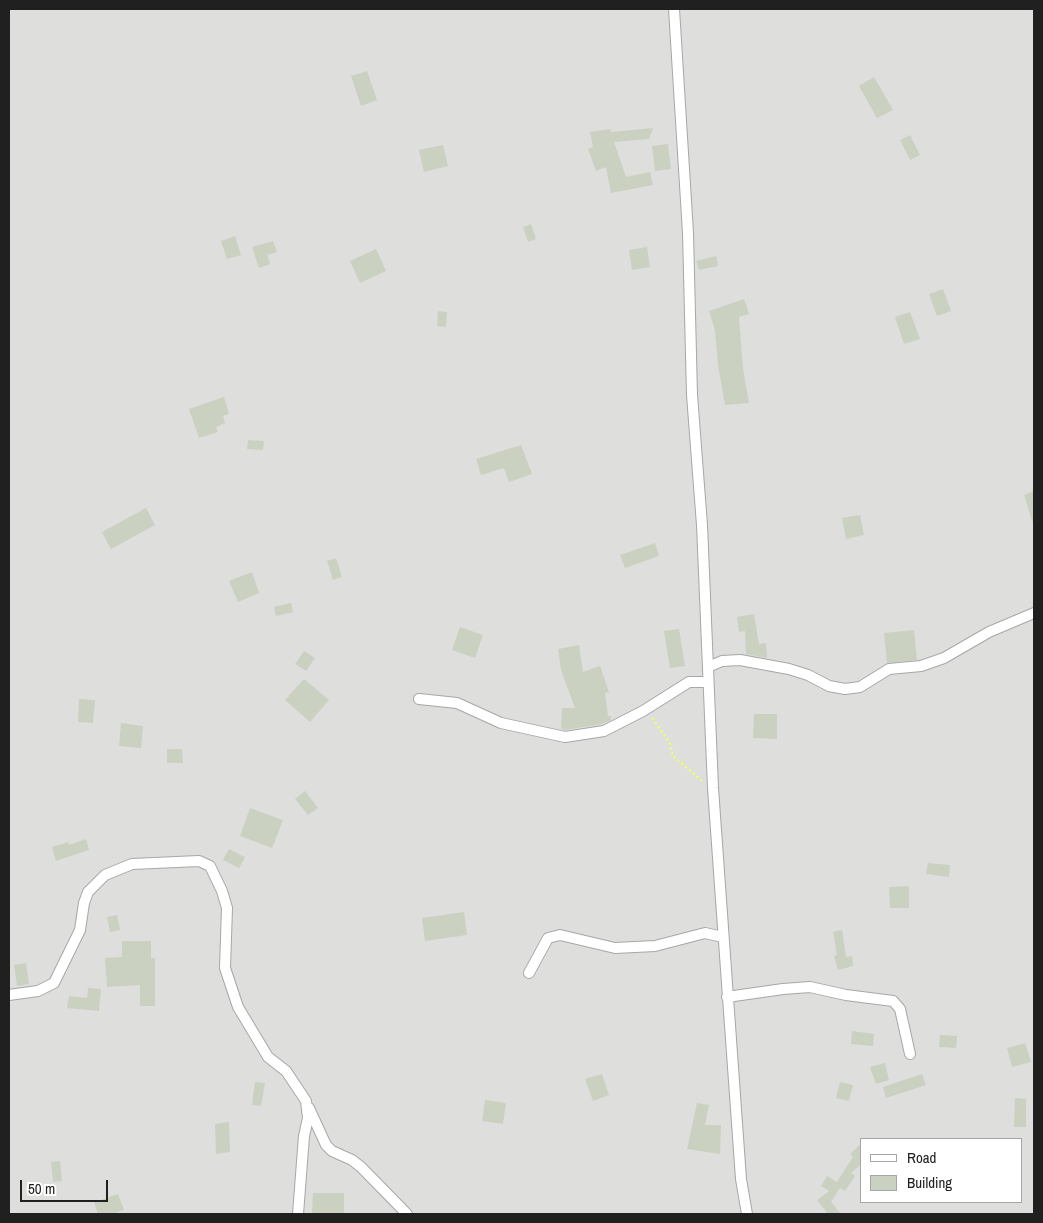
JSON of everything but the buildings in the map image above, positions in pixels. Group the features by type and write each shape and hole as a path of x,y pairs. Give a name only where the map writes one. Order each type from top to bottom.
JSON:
{"street":[{"path":"674,9 688,233 692,395 702,525 713,788 741,1179 747,1214"},
{"path":"708,667 722,661 740,660 789,669 808,675 828,686 845,689 860,687 889,669 922,666 944,658 989,632 1034,612"},
{"path":"420,699 457,703 501,722 565,737 604,731 642,711 689,682 708,682"},
{"path":"9,995 38,991 54,983 80,930 84,903 88,892 105,875 132,864 199,861 210,866 222,891 227,908 225,968 238,1007 268,1056 286,1071 306,1100 326,1145 332,1151 352,1160 361,1167 407,1214"},
{"path":"530,973 548,938 560,935 615,948 655,946 705,933 723,937"},
{"path":"727,997 810,987 893,1001 900,1009 910,1054"},
{"path":"298,1214 308,1118 306,1100"}],"path":[{"path":"642,711 651,718 670,743 673,756 692,774 713,788"}],"shaded area":[{"path":"9,9 1034,9 1034,1214 9,1214"}]}
